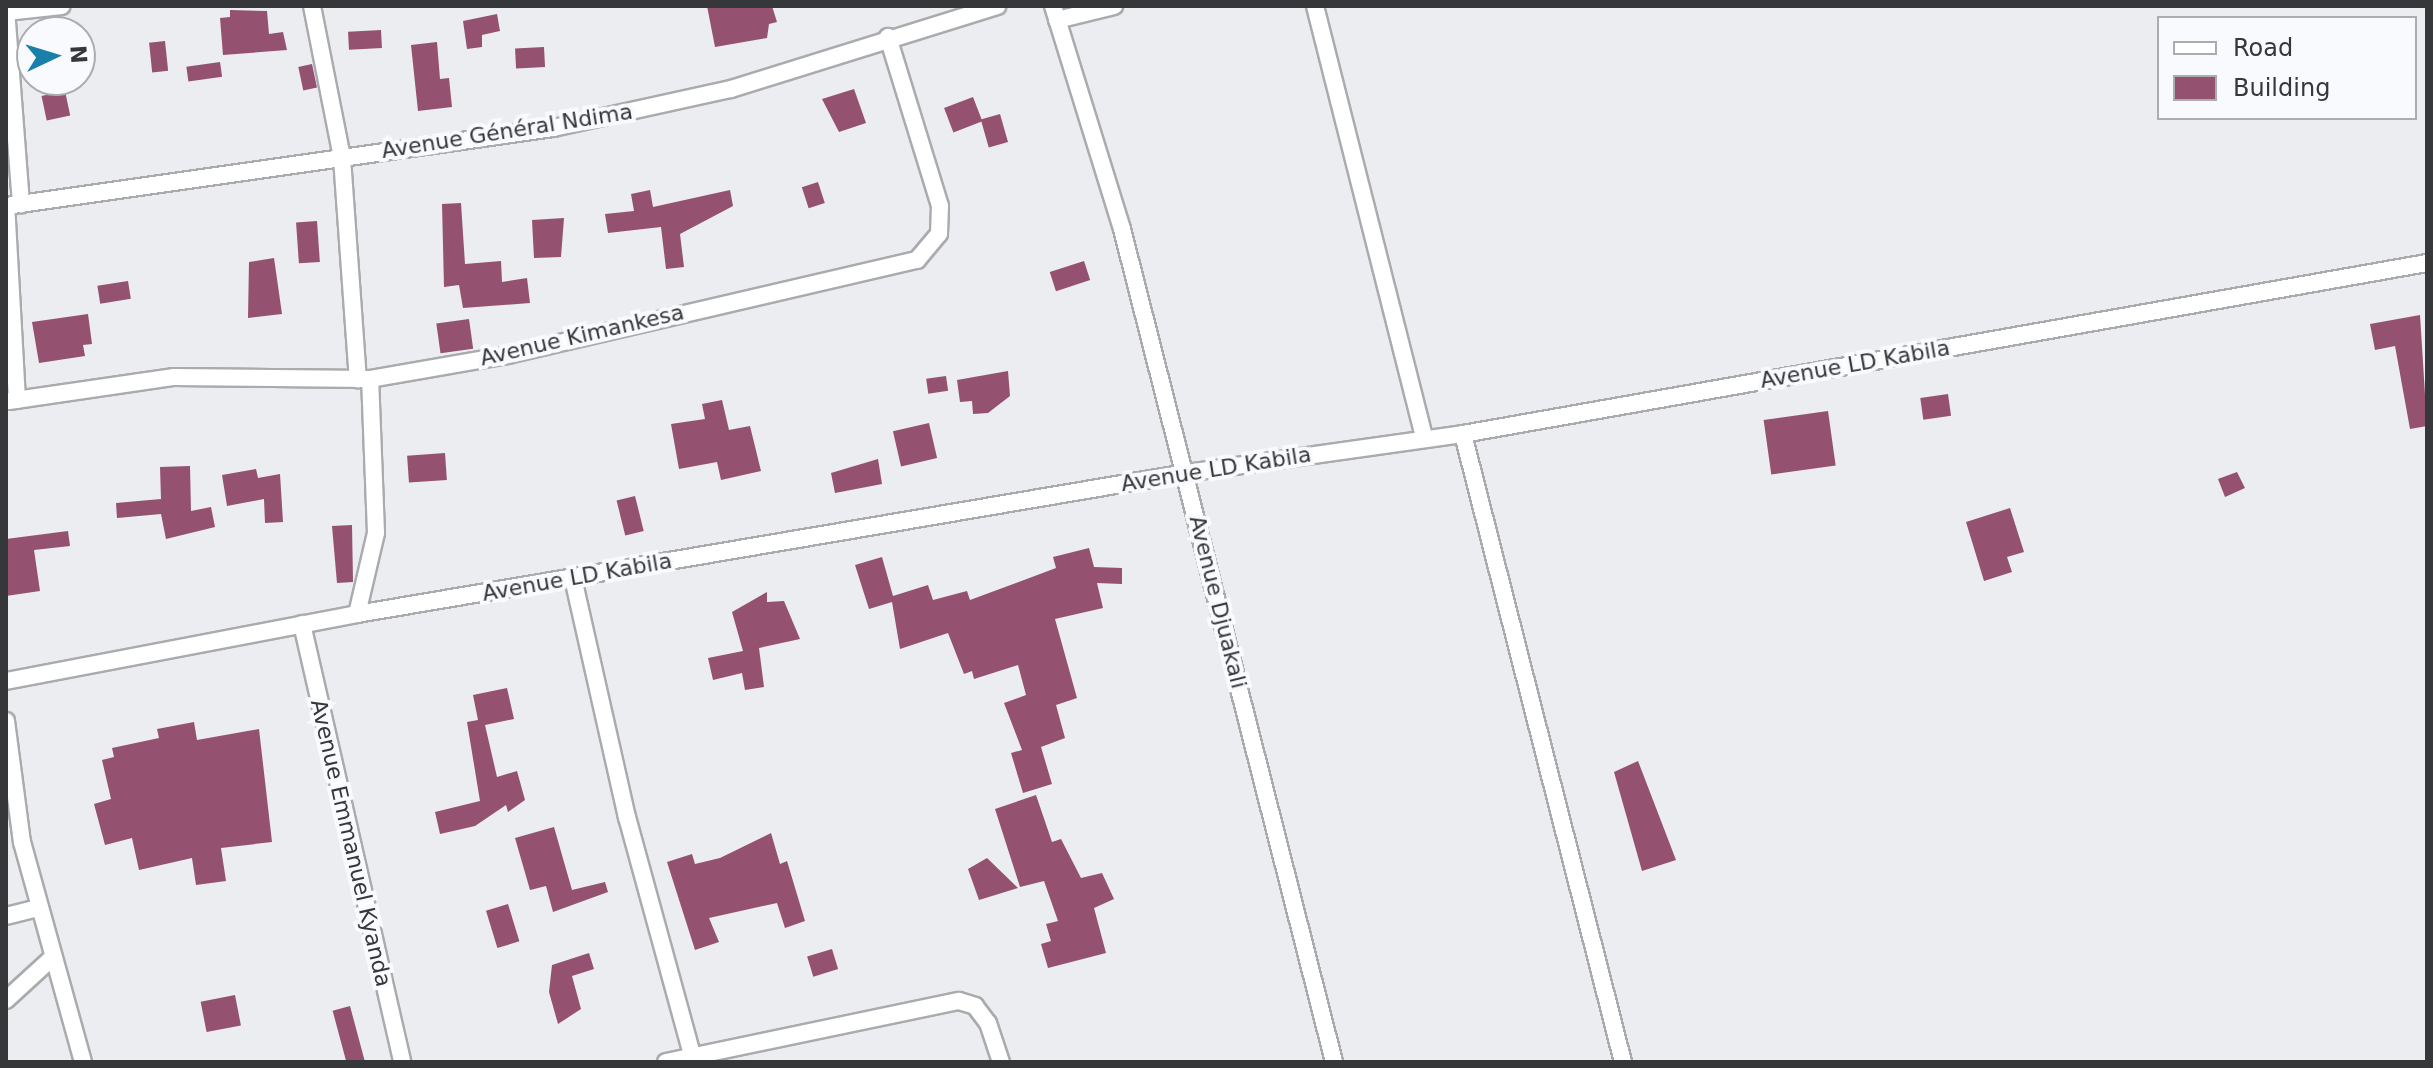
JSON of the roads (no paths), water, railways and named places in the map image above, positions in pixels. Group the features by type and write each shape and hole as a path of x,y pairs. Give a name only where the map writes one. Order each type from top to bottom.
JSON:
{"street":[{"path":"11,401 13,205 6,11 62,6"},
{"path":"312,6 342,158 377,519 357,614"},
{"name":"Avenue Général Ndima","path":"13,205 553,128 731,89 888,37 997,6"},
{"path":"1055,13 1114,6"},
{"path":"1315,6 1424,436"},
{"name":"Avenue Djuakali","path":"1055,13 1122,229 1334,1062"},
{"name":"Avenue Kimankesa","path":"11,401 174,377 364,379 508,355 917,260 939,234 940,206 888,37"},
{"name":"Avenue LD Kabila","path":"6,681 357,614 1186,473 1424,436 1463,434 2427,263"},
{"path":"1463,434 1623,1062"},
{"path":"573,578 627,817 692,1055"},
{"name":"Avenue Emmanuel Kyanda","path":"302,624 402,1062"},
{"path":"6,721 38,908 83,1062"},
{"path":"6,916 38,908"},
{"path":"6,1000 52,958"},
{"path":"666,1062 959,1001 975,1006 988,1023 1001,1062"}]}
